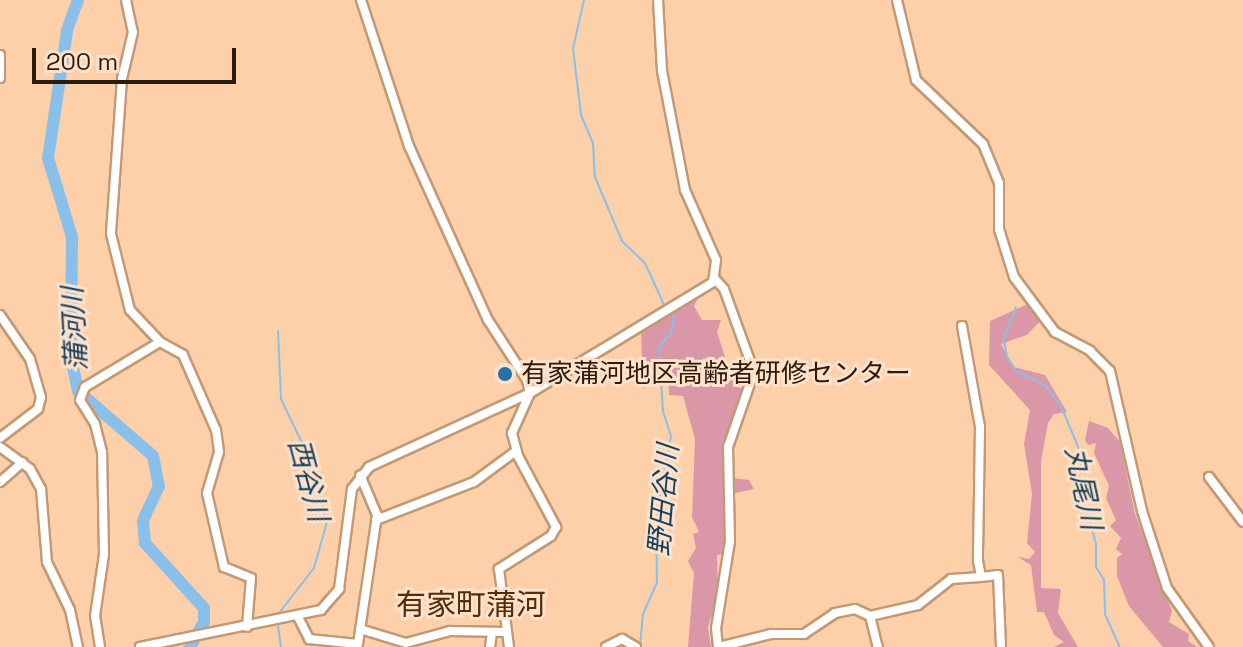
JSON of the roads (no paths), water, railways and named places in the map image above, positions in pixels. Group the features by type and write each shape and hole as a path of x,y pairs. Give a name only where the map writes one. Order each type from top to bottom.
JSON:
{"street":[{"path":"126,0 133,32 122,79 109,214 130,310 160,342 183,355 216,430 219,452 207,493 224,567 251,578 247,627"},
{"path":"361,0 409,146 488,320 522,369 530,393 513,426 516,451 556,527 551,536 499,569 509,647"},
{"path":"140,647 298,617 328,606 339,589 352,489 360,475 381,460 530,393 707,288 715,279 716,260 685,190 662,71 658,0"},
{"path":"897,0 916,80 983,144 999,183 999,229 1014,277 1055,332 1090,351 1110,371 1142,511 1167,588 1209,647"},
{"path":"0,55 0,78"},
{"path":"715,279 724,289 754,372 749,398 728,447 730,541 718,647 771,634 804,634 849,609 870,616 918,605 951,579 998,575 1001,647"},
{"path":"0,315 30,359 41,397 38,409 0,438"},
{"path":"962,326 980,427 981,577"},
{"path":"100,647 95,616 104,554 102,452 95,424 81,396 160,342"},
{"path":"0,447 23,462 41,489 47,562 70,610 78,647"},
{"path":"376,520 474,482 516,451"},
{"path":"0,482 23,462"},
{"path":"298,617 306,636 316,641 358,644 376,520 360,475"},
{"path":"1209,477 1243,522"},
{"path":"870,616 878,647"},
{"path":"360,629 406,643 450,631 507,632"},
{"path":"490,647 492,633"},
{"path":"606,647 622,639 636,647"}],"waterway":[{"name":"蒲河川","path":"78,0 67,31 48,158 72,237 71,358 78,391 153,456 159,486 143,521 145,543 204,608 204,622 190,647"},
{"name":"野田谷川","path":"584,0 573,48 581,115 593,143 595,177 622,241 645,263 665,307"},
{"name":"丸尾川","path":"1016,307 1004,339 1007,357 1016,371 1045,385 1061,406 1077,444 1082,460 1078,480 1096,544 1096,567 1104,580 1105,614 1120,647"},
{"name":"野田谷川","path":"640,647 643,614 657,583 656,522 671,436 663,411 659,347 671,333 674,317 669,311"},
{"name":"西谷川","path":"276,617 314,568 327,522 306,451 281,399 278,331"},
{"name":"西谷川","path":"278,626 281,647"}],"place":[{"name":"有家蒲河地区高齢者研修センター","path":"505,374"}],"district":[{"name":"有家町蒲河","path":"471,605"}]}
